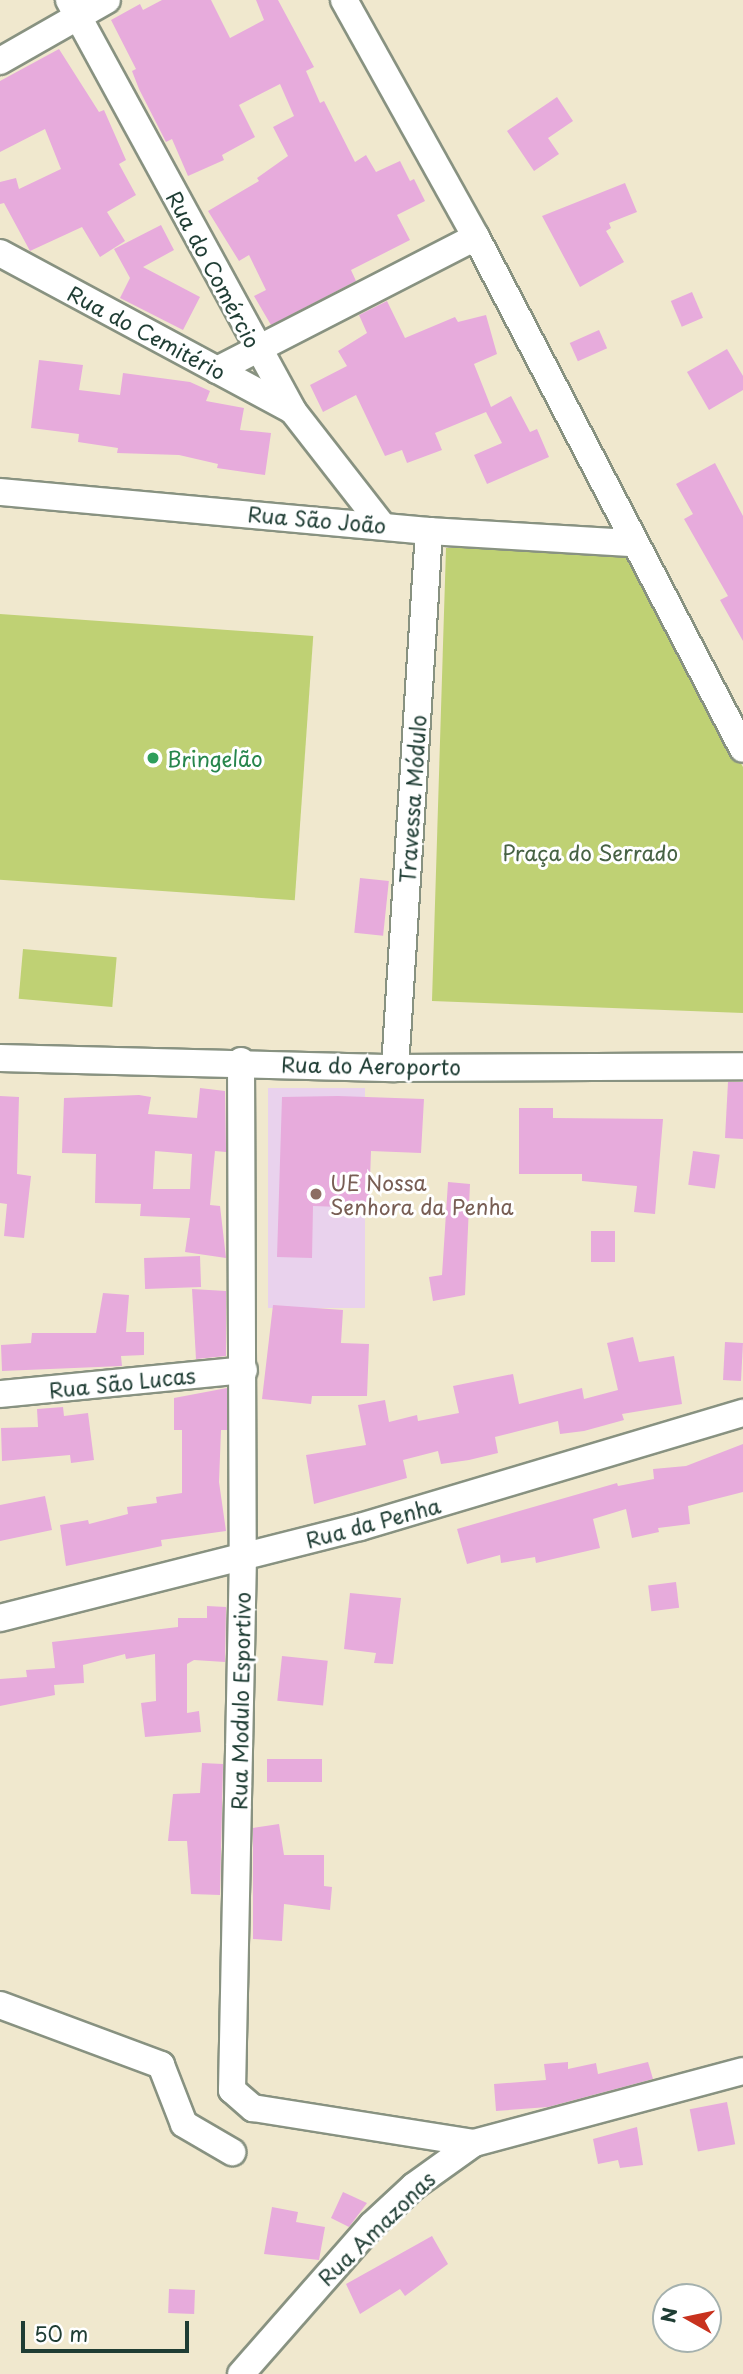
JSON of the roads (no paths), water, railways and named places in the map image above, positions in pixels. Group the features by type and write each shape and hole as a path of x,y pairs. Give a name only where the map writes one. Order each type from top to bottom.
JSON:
{"street":[{"path":"0,61 73,8 107,0"},
{"path":"344,0 476,237 743,749"},
{"name":"Rua do Comércio","path":"73,8 293,411 381,524"},
{"path":"217,370 476,237"},
{"name":"Rua do Cemitério","path":"0,253 293,411"},
{"name":"Rua São João","path":"0,492 381,524 429,531 634,543"},
{"name":"Travessa Módulo","path":"395,1068 429,531"},
{"name":"Rua do Aeroporto","path":"0,1058 241,1061 395,1068 743,1066"},
{"name":"Rua Modulo Esportivo","path":"241,1061 243,1556 232,2090 253,2108 474,2143"},
{"name":"Rua São Lucas","path":"0,1394 244,1370"},
{"name":"Rua da Penha","path":"0,1618 435,1505 743,1413"},
{"path":"0,2005 161,2065 184,2124 232,2152"},
{"name":"Rua Amazonas","path":"241,2374 372,2225 414,2186 474,2143 743,2071"}],"place":[{"name":"Bringelão","path":"153,758"},
{"name":"UE Nossa Senhora da Penha","path":"316,1194"}],"park label":[{"name":"Praça do Serrado","path":"590,852"}]}
